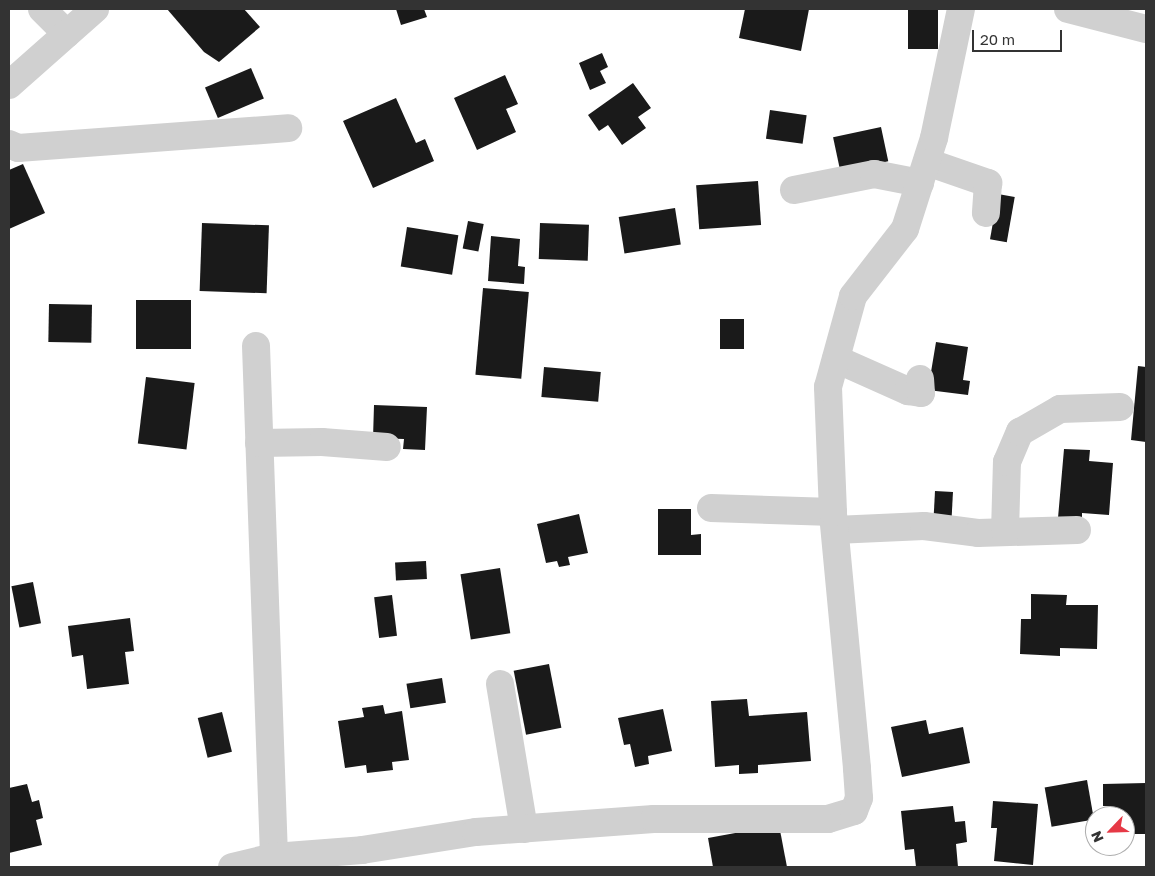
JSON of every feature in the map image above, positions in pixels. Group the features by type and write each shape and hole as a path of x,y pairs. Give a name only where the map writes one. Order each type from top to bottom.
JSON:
{"street":[{"path":"42,9 67,34"},
{"path":"9,85 95,9"},
{"path":"232,867 274,857 524,829 654,819 828,818 854,811 859,798 834,521 828,387 853,296 905,229 923,172 961,9"},
{"path":"1068,9 1146,29"},
{"path":"9,144 18,148 288,128"},
{"path":"794,190 874,174 923,172 988,183 986,213"},
{"path":"256,346 274,857"},
{"path":"836,359 908,391 921,393 920,379"},
{"path":"1005,532 1007,462 1020,432 1060,409 1120,407"},
{"path":"259,443 322,442 387,447"},
{"path":"711,508 834,521 924,526 978,533 1077,530"},
{"path":"500,684 524,829"}],"building":[{"path":"167,9 244,9 260,27 219,62 204,52"},
{"path":"396,9 424,9 427,17 401,25"},
{"path":"745,9 809,9 801,51 739,38"},
{"path":"908,9 938,9 938,49 908,49"},
{"path":"602,53 608,67 600,71 606,83 590,90 579,63"},
{"path":"251,68 264,98 218,118 205,88"},
{"path":"505,75 518,104 506,109 516,132 477,150 454,98"},
{"path":"633,83 651,108 638,117 646,128 622,145 608,125 599,131 588,115"},
{"path":"396,98 416,143 425,139 434,161 373,188 343,121"},
{"path":"770,110 807,115 803,144 766,139"},
{"path":"881,127 888,161 840,171 833,137"},
{"path":"23,164 45,213 9,229 9,170"},
{"path":"758,181 761,225 699,229 696,185"},
{"path":"998,194 1015,197 1007,242 990,239"},
{"path":"675,208 681,245 624,253 619,217"},
{"path":"468,221 484,224 478,252 463,248"},
{"path":"202,223 269,225 267,293 200,291"},
{"path":"540,223 589,225 588,261 539,259"},
{"path":"407,227 458,235 452,275 401,267"},
{"path":"491,236 520,239 518,266 525,267 524,284 488,281"},
{"path":"483,288 529,292 521,379 475,375"},
{"path":"136,300 191,300 191,349 136,349"},
{"path":"49,304 92,305 91,343 48,342"},
{"path":"720,319 744,319 744,349 720,349"},
{"path":"936,342 968,347 963,380 970,381 968,395 928,390"},
{"path":"1138,366 1146,367 1146,442 1131,440"},
{"path":"544,367 601,372 598,402 541,397"},
{"path":"146,377 195,383 186,449 138,444"},
{"path":"374,405 427,407 425,450 403,449 404,439 373,438"},
{"path":"1064,449 1090,450 1089,461 1113,463 1109,515 1082,513 1082,520 1058,518"},
{"path":"935,491 953,492 951,522 933,521"},
{"path":"658,509 691,509 691,535 701,534 701,555 658,555"},
{"path":"579,514 588,553 568,557 570,565 559,567 557,561 546,563 537,524"},
{"path":"426,561 427,579 396,581 395,563"},
{"path":"500,568 510,633 471,639 460,574"},
{"path":"33,582 41,623 19,627 11,586"},
{"path":"1031,594 1067,595 1066,605 1098,605 1097,649 1060,648 1060,656 1020,654 1021,619 1031,619"},
{"path":"392,595 397,636 379,638 374,597"},
{"path":"130,618 134,651 125,652 129,684 87,689 83,655 72,657 68,626"},
{"path":"549,664 561,728 526,735 514,671"},
{"path":"442,678 446,703 410,708 406,684"},
{"path":"747,699 749,716 807,712 811,761 758,765 758,773 739,774 739,765 715,767 711,701"},
{"path":"383,705 385,714 402,711 409,760 392,762 393,770 367,773 366,765 345,768 338,721 364,717 362,708"},
{"path":"663,709 672,751 648,756 649,764 635,767 630,744 624,745 618,718"},
{"path":"222,712 232,752 208,758 198,718"},
{"path":"926,720 929,734 963,727 970,763 902,777 891,727"},
{"path":"1087,780 1092,806 1085,806 1085,821 1052,827 1045,787"},
{"path":"1146,783 1146,834 1135,834 1135,806 1103,806 1103,784"},
{"path":"27,784 32,802 39,800 43,818 36,820 42,845 9,853 9,788"},
{"path":"993,801 1038,804 1033,865 994,861 997,828 991,828"},
{"path":"953,806 955,822 965,821 967,842 956,844 958,867 916,867 914,849 905,850 901,811"},
{"path":"779,825 787,867 713,867 708,838"}]}
